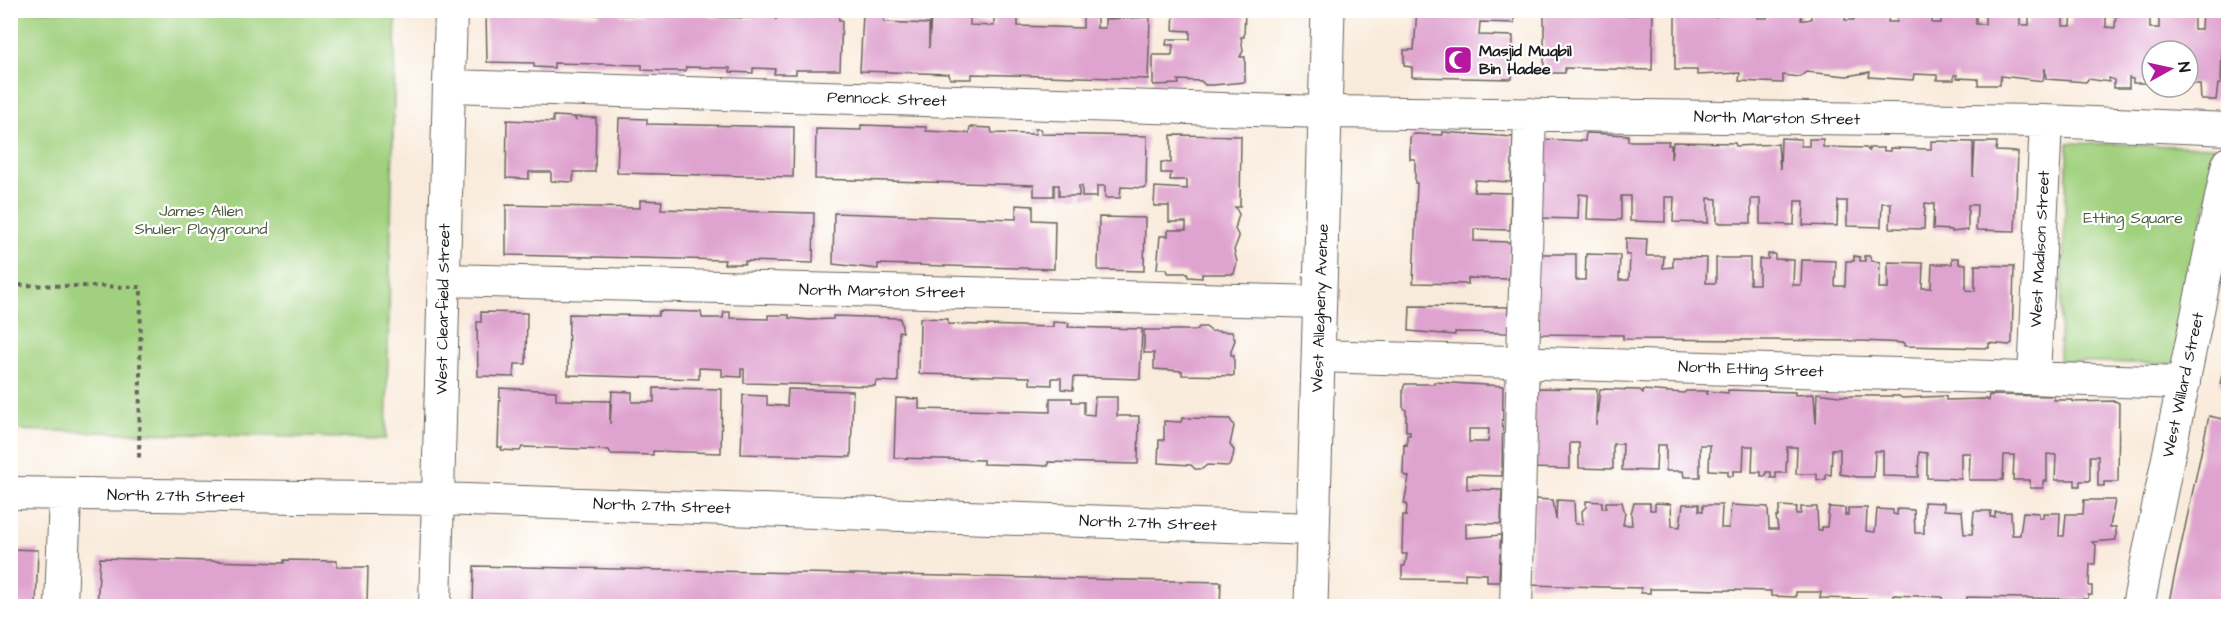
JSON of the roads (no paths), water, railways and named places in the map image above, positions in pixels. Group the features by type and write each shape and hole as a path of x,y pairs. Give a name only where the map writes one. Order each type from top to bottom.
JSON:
{"main road":[{"name":"West Allegheny Avenue","path":"1311,606 1328,10"}],"street":[{"name":"West Clearfield Street","path":"435,606 451,10"},
{"name":"Pennock Street","path":"449,86 1325,112"},
{"name":"North Marston Street","path":"1325,112 2046,121 2229,129"},
{"path":"1516,606 1530,114"},
{"name":"West Madison Street","path":"2034,378 2046,121"},
{"name":"West Willard Street","path":"2138,606 2229,164"},
{"name":"North Marston Street","path":"444,280 1320,302"},
{"name":"North Etting Street","path":"1318,356 2184,382"},
{"name":"North 27th Street","path":"10,493 438,499 1313,529"},
{"path":"62,606 65,495"}],"place":[{"name":"Masjid Muqbil Bin Hadee","path":"1458,60"}],"park label":[{"name":"Etting Square","path":"2133,218"},
{"name":"James Allen Shuler Playground","path":"201,220"}]}
